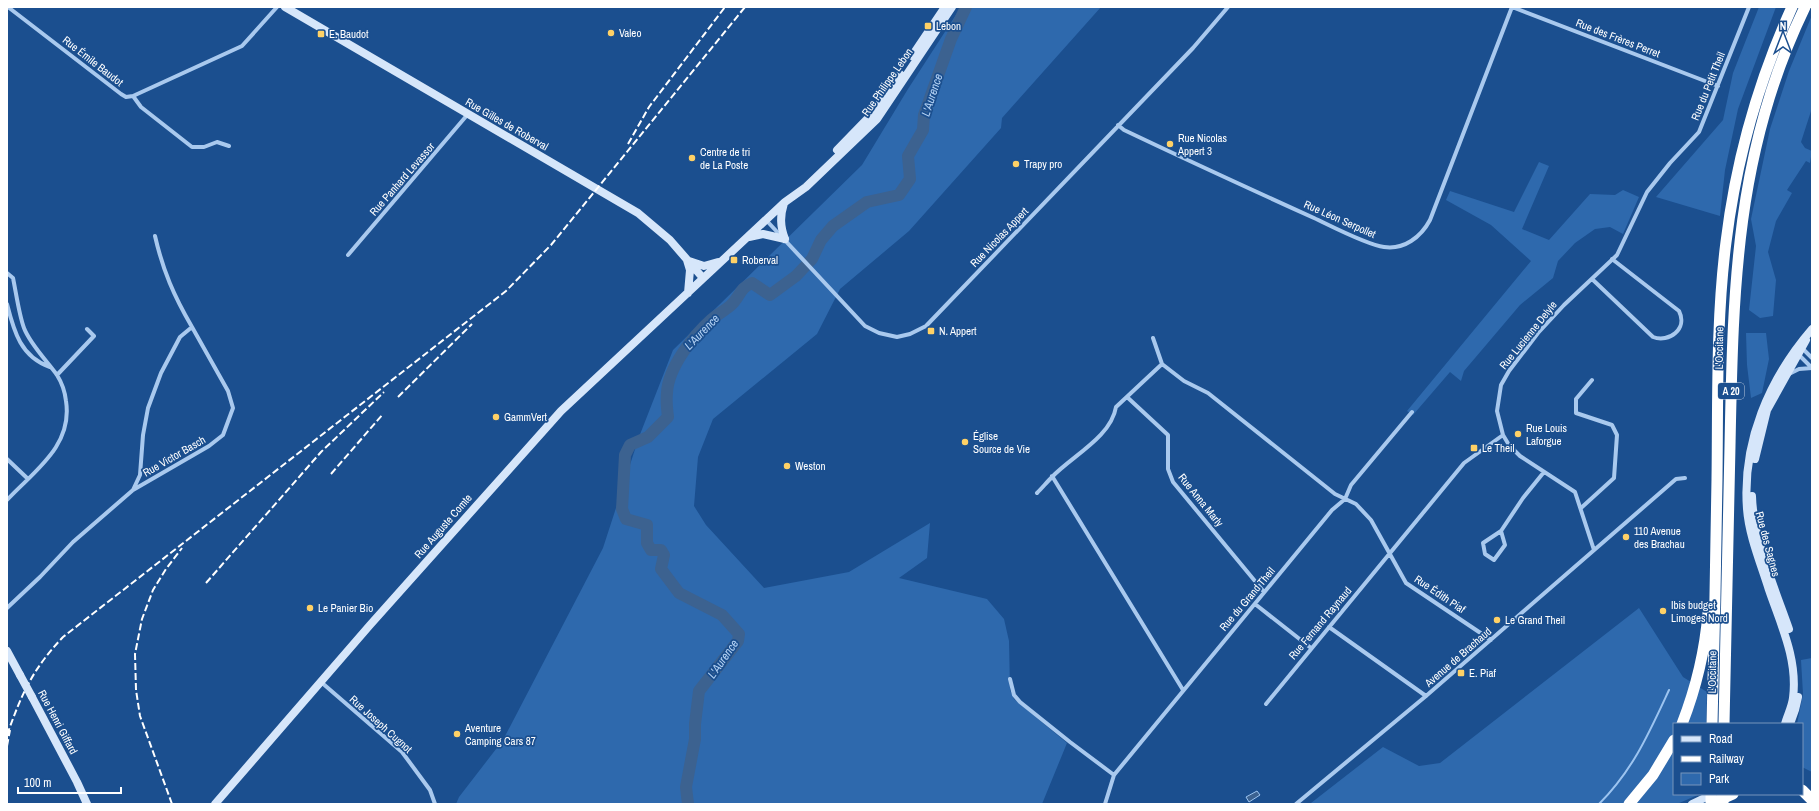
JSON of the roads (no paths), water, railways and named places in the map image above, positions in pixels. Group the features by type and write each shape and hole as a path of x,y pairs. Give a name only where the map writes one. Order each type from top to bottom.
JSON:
{"highway":[{"path":"1766,69 1784,7"},
{"name":"L'Occitane","path":"1712,723 1721,304 1726,243 1742,153 1753,106 1766,69 1792,7"},
{"name":"L'Occitane","path":"1724,723 1732,344 1739,236 1749,174 1764,115 1781,63 1805,7"},
{"path":"1781,63 1810,7"},
{"path":"1682,723 1691,701 1704,647 1716,539"},
{"path":"1629,804 1653,775 1673,742"},
{"path":"1803,791 1812,800"},
{"path":"1710,804 1729,795"}],"street":[{"name":"Rue Émile Baudot","path":"8,7 121,94 126,97 132,96 141,107 192,147 204,147 217,142 230,146"},
{"path":"132,96 242,46 277,7"},
{"name":"Rue Gilles de Roberval","path":"286,7 638,213 670,240 703,278"},
{"name":"Rue Philippe Lebon","path":"794,194 803,182 872,114 945,7"},
{"name":"Rue Philippe Lebon","path":"703,278 794,194 806,187 877,119 952,7"},
{"name":"Rue Nicolas Appert","path":"766,220 865,326 878,333 893,337 910,334 926,326 1193,48 1228,7"},
{"name":"Rue Léon Serpollet","path":"1118,125 1131,134 1377,246 1392,247 1400,245 1420,236 1430,220 1512,7"},
{"name":"Rue des Frères Perret","path":"1512,7 1718,86"},
{"name":"Rue du Petit Theil","path":"1670,163 1699,132 1748,7"},
{"name":"Rue Panhard Levassor","path":"348,255 468,114"},
{"name":"Rue Lucienne Delyle","path":"1503,435 1499,423 1497,401 1501,385 1509,371 1554,316 1617,255 1647,192 1670,163"},
{"path":"785,202 780,220 781,230 785,239"},
{"path":"745,240 763,234 785,239"},
{"name":"Rue Victor Basch","path":"7,608 40,577 73,542 132,490 209,446 223,435 227,425 233,408 228,391 174,295 161,263 155,236"},
{"path":"1592,279 1653,337 1667,339 1672,336 1679,328 1682,321 1679,311 1612,259"},
{"path":"687,260 704,266 721,261"},
{"path":"687,260 690,270 688,293"},
{"path":"7,273 12,278 24,328 50,368 57,376 64,390 68,412 64,431 57,449 41,468 27,478 7,500"},
{"name":"Rue Auguste Comte","path":"215,804 561,411 703,278"},
{"path":"7,304 13,329 25,351 38,363 50,368"},
{"name":"Rue Victor Basch","path":"132,490 140,475 143,435 153,394 161,373 180,337 192,327"},
{"path":"57,376 94,336 87,329"},
{"name":"Rue des Sagnes","path":"1790,723 1796,710 1799,692 1799,671 1792,638 1758,532 1753,508 1752,485 1756,450 1767,410 1799,350 1811,331"},
{"path":"1153,338 1162,364 1184,381 1208,393 1335,494 1344,499"},
{"path":"1799,350 1812,358"},
{"path":"1784,378 1792,371 1812,368 1799,350"},
{"name":"Rue des Sagnes","path":"1785,723 1793,699 1793,665 1788,642 1752,535 1747,509 1747,478 1751,445 1763,406 1788,358 1799,350"},
{"path":"1037,493 1052,476 1073,460 1108,427 1115,416 1116,407 1162,364"},
{"path":"1581,508 1614,478 1617,435 1612,425 1576,413 1576,400 1592,380"},
{"name":"Rue Anna Marly","path":"1127,397 1168,435 1168,469 1173,482 1264,592"},
{"name":"Rue du Grand Theil","path":"1105,804 1114,775 1332,510 1344,499 1351,485 1412,412"},
{"path":"1389,553 1464,463 1503,435 1509,445 1520,456 1575,492 1594,550"},
{"path":"7,459 27,478"},
{"path":"1502,531 1504,544 1494,560 1485,554 1483,543 1502,531 1523,498 1544,472"},
{"path":"1052,476 1183,690"},
{"name":"Avenue de Brachaud","path":"1296,804 1426,696 1676,479 1685,478"},
{"name":"Rue Édith Piaf","path":"1344,499 1356,504 1371,520 1406,583 1491,640"},
{"name":"Rue Fernand Raynaud","path":"1266,704 1389,553"},
{"path":"1255,604 1311,648"},
{"path":"1329,627 1426,696"},
{"name":"Rue Henri Giffard","path":"8,655 32,697 87,804"},
{"path":"1010,678 1014,695 1020,702 1114,775"},
{"name":"Rue Joseph Cugnot","path":"321,682 402,752 430,790 435,804"},
{"path":"1692,804 1710,795"},
{"path":"1707,804 1722,795"}],"waterway":[{"name":"L'Aurence","path":"688,804 686,787 695,739 695,724 699,691 738,641 739,634 722,615 679,593 661,569 664,555 661,550 651,550 647,543 647,525 626,519 622,509 625,455 630,445 648,437 668,417 668,383 677,362 683,352 705,326 728,308 744,288 752,283 770,295 796,276 812,259 821,240 833,226 867,202 899,195 910,179 908,156 923,130 924,115 951,39 966,7"},
{"path":"1599,804 1611,791 1631,764 1647,736 1669,690"}],"railway":[{"path":"628,144 649,107 725,7"},
{"path":"7,735 23,694 29,683 43,660 63,637 506,291 551,245 745,7"},
{"path":"398,397 472,324"},
{"path":"206,583 321,452 384,392"},
{"path":"331,474 383,414"},
{"path":"172,804 140,716 136,690 135,654 142,619 153,590 166,569 182,548"},
{"path":"7,746 10,730"}],"place":[{"name":"Lebon","path":"928,26"},
{"name":"Valeo","path":"611,33"},
{"name":"E. Baudot","path":"321,34"},
{"name":"Rue Nicolas Appert 3","path":"1170,144"},
{"name":"Centre de tri de La Poste","path":"692,158"},
{"name":"Trapy pro","path":"1016,164"},
{"name":"Roberval","path":"734,260"},
{"name":"N. Appert","path":"931,331"},
{"name":"GammVert","path":"496,417"},
{"name":"Rue Louis Laforgue","path":"1518,434"},
{"name":"Église Source de Vie","path":"965,442"},
{"name":"Le Theil","path":"1474,448"},
{"name":"Weston","path":"787,466"},
{"name":"110 Avenue des Brachau","path":"1626,537"},
{"name":"Le Panier Bio","path":"310,608"},
{"name":"Ibis budget Limoges Nord","path":"1663,611"},
{"name":"Le Grand Theil","path":"1497,620"},
{"name":"E. Piaf","path":"1461,673"},
{"name":"Aventure Camping Cars 87","path":"457,734"}]}
